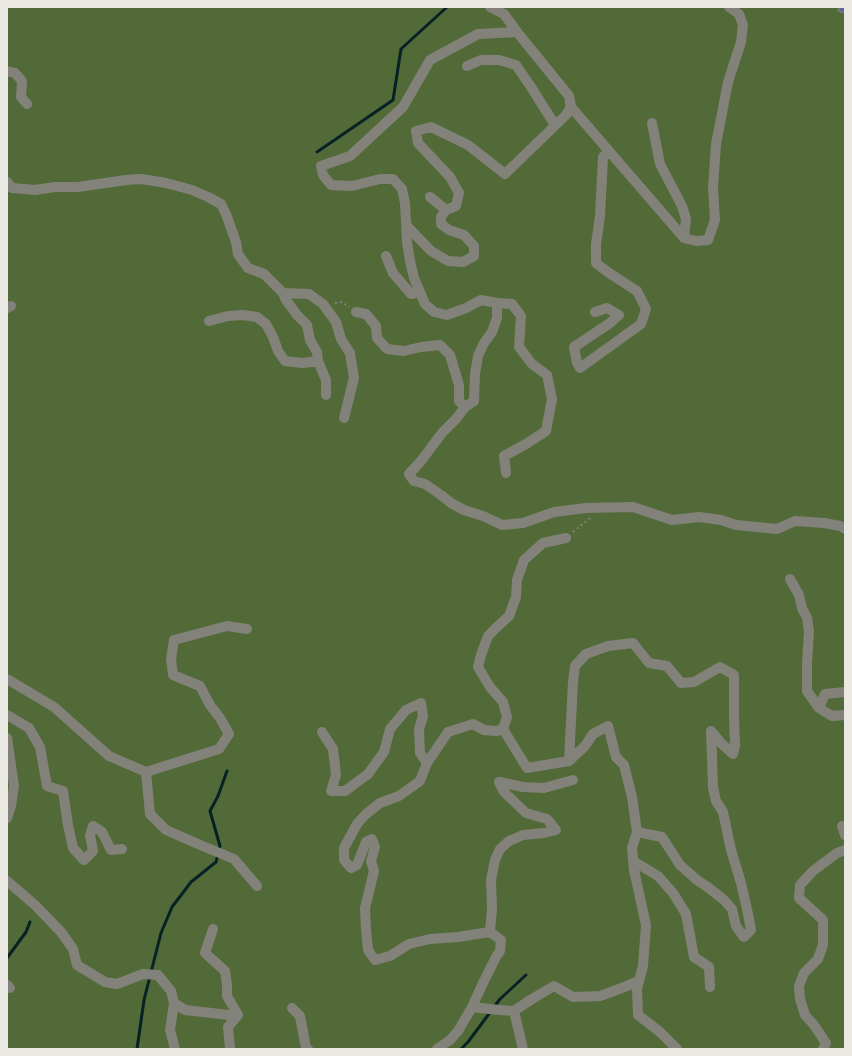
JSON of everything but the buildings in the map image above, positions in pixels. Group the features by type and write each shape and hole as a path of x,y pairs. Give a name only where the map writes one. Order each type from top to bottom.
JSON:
{"lane":[{"path":"490,7 504,14 569,96 571,107 684,238 696,241 708,240 715,220 713,188 716,144 728,82 741,42 743,25 739,14 729,7"},
{"path":"506,473 504,456 546,431 552,399 546,375 532,364 520,347 521,316 512,304 481,300 466,308 447,315 434,312 425,304 414,278 407,242 405,202 402,189 393,179 380,179 352,186 331,185 323,175 321,166 350,156 403,107 430,60 478,34 517,32"},
{"path":"467,66 480,60 499,60 516,65 555,125"},
{"path":"7,72 16,73 22,81 22,97 27,104"},
{"path":"407,226 431,251 448,261 463,262 474,256 474,246 464,235 449,230 441,224 441,217 446,210 456,206 459,193 450,177 418,143 416,130 431,127 468,145 504,174 566,115 571,107"},
{"path":"652,123 660,164 682,206 686,219 684,238"},
{"path":"595,312 607,308 619,315 610,323 574,347 577,363 580,368 641,324 646,309 637,291 596,263 596,244 600,216 603,157 609,151"},
{"path":"7,182 12,188 35,190 55,187 78,188 141,179 166,183 192,190 221,204 226,214 236,242 238,254 241,259 248,268 264,274 283,293 286,300 297,315 307,325 310,340 317,352 318,361 326,380 326,394"},
{"path":"430,197 446,210"},
{"path":"386,256 393,272 411,294 420,292"},
{"path":"283,293 309,294 323,304 336,322 341,339 350,353 354,378 344,418"},
{"path":"497,303 497,318 492,332 484,343 478,356 475,374 474,401 465,407 409,474 414,481 425,484 451,503 464,510 483,516 502,525 523,523 554,512 586,508 633,507 672,520 699,517 721,520 736,525 777,530 794,521 824,523 840,526 845,529"},
{"path":"356,312 366,314 376,326 377,338 387,349 404,351 440,345 450,355 459,385 459,401 465,407"},
{"path":"209,320 243,315 257,317 266,324 278,351 285,361 303,363 318,361"},
{"path":"437,1049 450,1040 458,1031 472,1007 500,951 501,940 490,932 458,937 430,939 409,944 390,956 375,960 368,950 365,908 374,871 372,860 375,847 372,839 366,842 357,865 351,868 344,860 344,848 357,824 366,814 380,803 399,796 420,781 427,763 448,732 473,724 484,730 497,732 503,729 507,717 503,702 490,687 478,667 481,655 488,636 509,616 516,597 517,580 524,560 543,543 566,538"},
{"path":"790,579 799,595 802,608 807,618 809,631 807,691 819,708 832,716 845,715"},
{"path":"7,679 54,707 109,756 146,772 219,749 229,734 220,718 210,705 200,686 173,675 171,659 174,640 227,626 248,629"},
{"path":"569,761 575,666 586,654 608,646 634,643 649,663 667,666 682,683 694,682 720,667 734,675 736,746 733,754 711,731 713,787 716,801 723,812 751,930 744,937 736,926 732,909 728,904 680,865 662,838 636,832"},
{"path":"819,708 825,694 845,692"},
{"path":"322,732 333,749 336,775 331,791 345,791 368,774 384,752 390,729 406,710 421,703 423,716 419,729 420,752 427,763"},
{"path":"7,716 29,728 40,747 47,786 63,792 73,848 84,860 93,851 90,835 93,826 102,832 111,850 122,848"},
{"path":"503,729 527,768 569,761 585,746 593,734 608,726 616,757 624,765 632,797 636,832 632,848 633,861 646,925 643,966 637,989 638,1015 660,1032 677,1049"},
{"path":"7,738 14,786 11,806 7,818"},
{"path":"146,772 150,814 166,830 234,859 257,886"},
{"path":"490,932 492,908 491,880 495,860 500,849 509,841 523,835 556,830 547,819 526,813 504,792 499,782 523,787 544,788 572,780"},
{"path":"822,1049 826,1043 805,1015 800,999 799,986 804,973 818,959 823,945 823,920 800,898 800,885 813,871 837,853 845,850"},
{"path":"633,861 658,876 673,893 686,914 694,957 709,967 710,987"},
{"path":"7,881 35,904 60,932 72,949 78,965 105,982 117,984 143,974 158,975 171,991 174,1003 170,1030 175,1049"},
{"path":"213,929 205,953 225,971 227,996 238,1015"},
{"path":"472,1007 514,1011 554,986 573,997 600,996 639,981"},
{"path":"174,1003 185,1010 229,1016 238,1015"},
{"path":"292,1008 300,1016 306,1048 308,1049"},
{"path":"514,1011 523,1049"},
{"path":"230,1049 228,1026 238,1015"}],"path":[{"path":"323,304 342,302 356,312"},
{"path":"566,538 603,508"}],"green space":[{"path":"7,7 845,7 845,1049 7,1049"}],"waterway":[{"path":"317,152 393,100 401,49 447,7"},
{"path":"137,1049 144,1000 161,933 172,907 191,882 216,862 220,846 210,811 218,796 227,771"},
{"path":"7,958 26,932 30,922"},
{"path":"461,1049 468,1042 500,999 526,975"}]}
